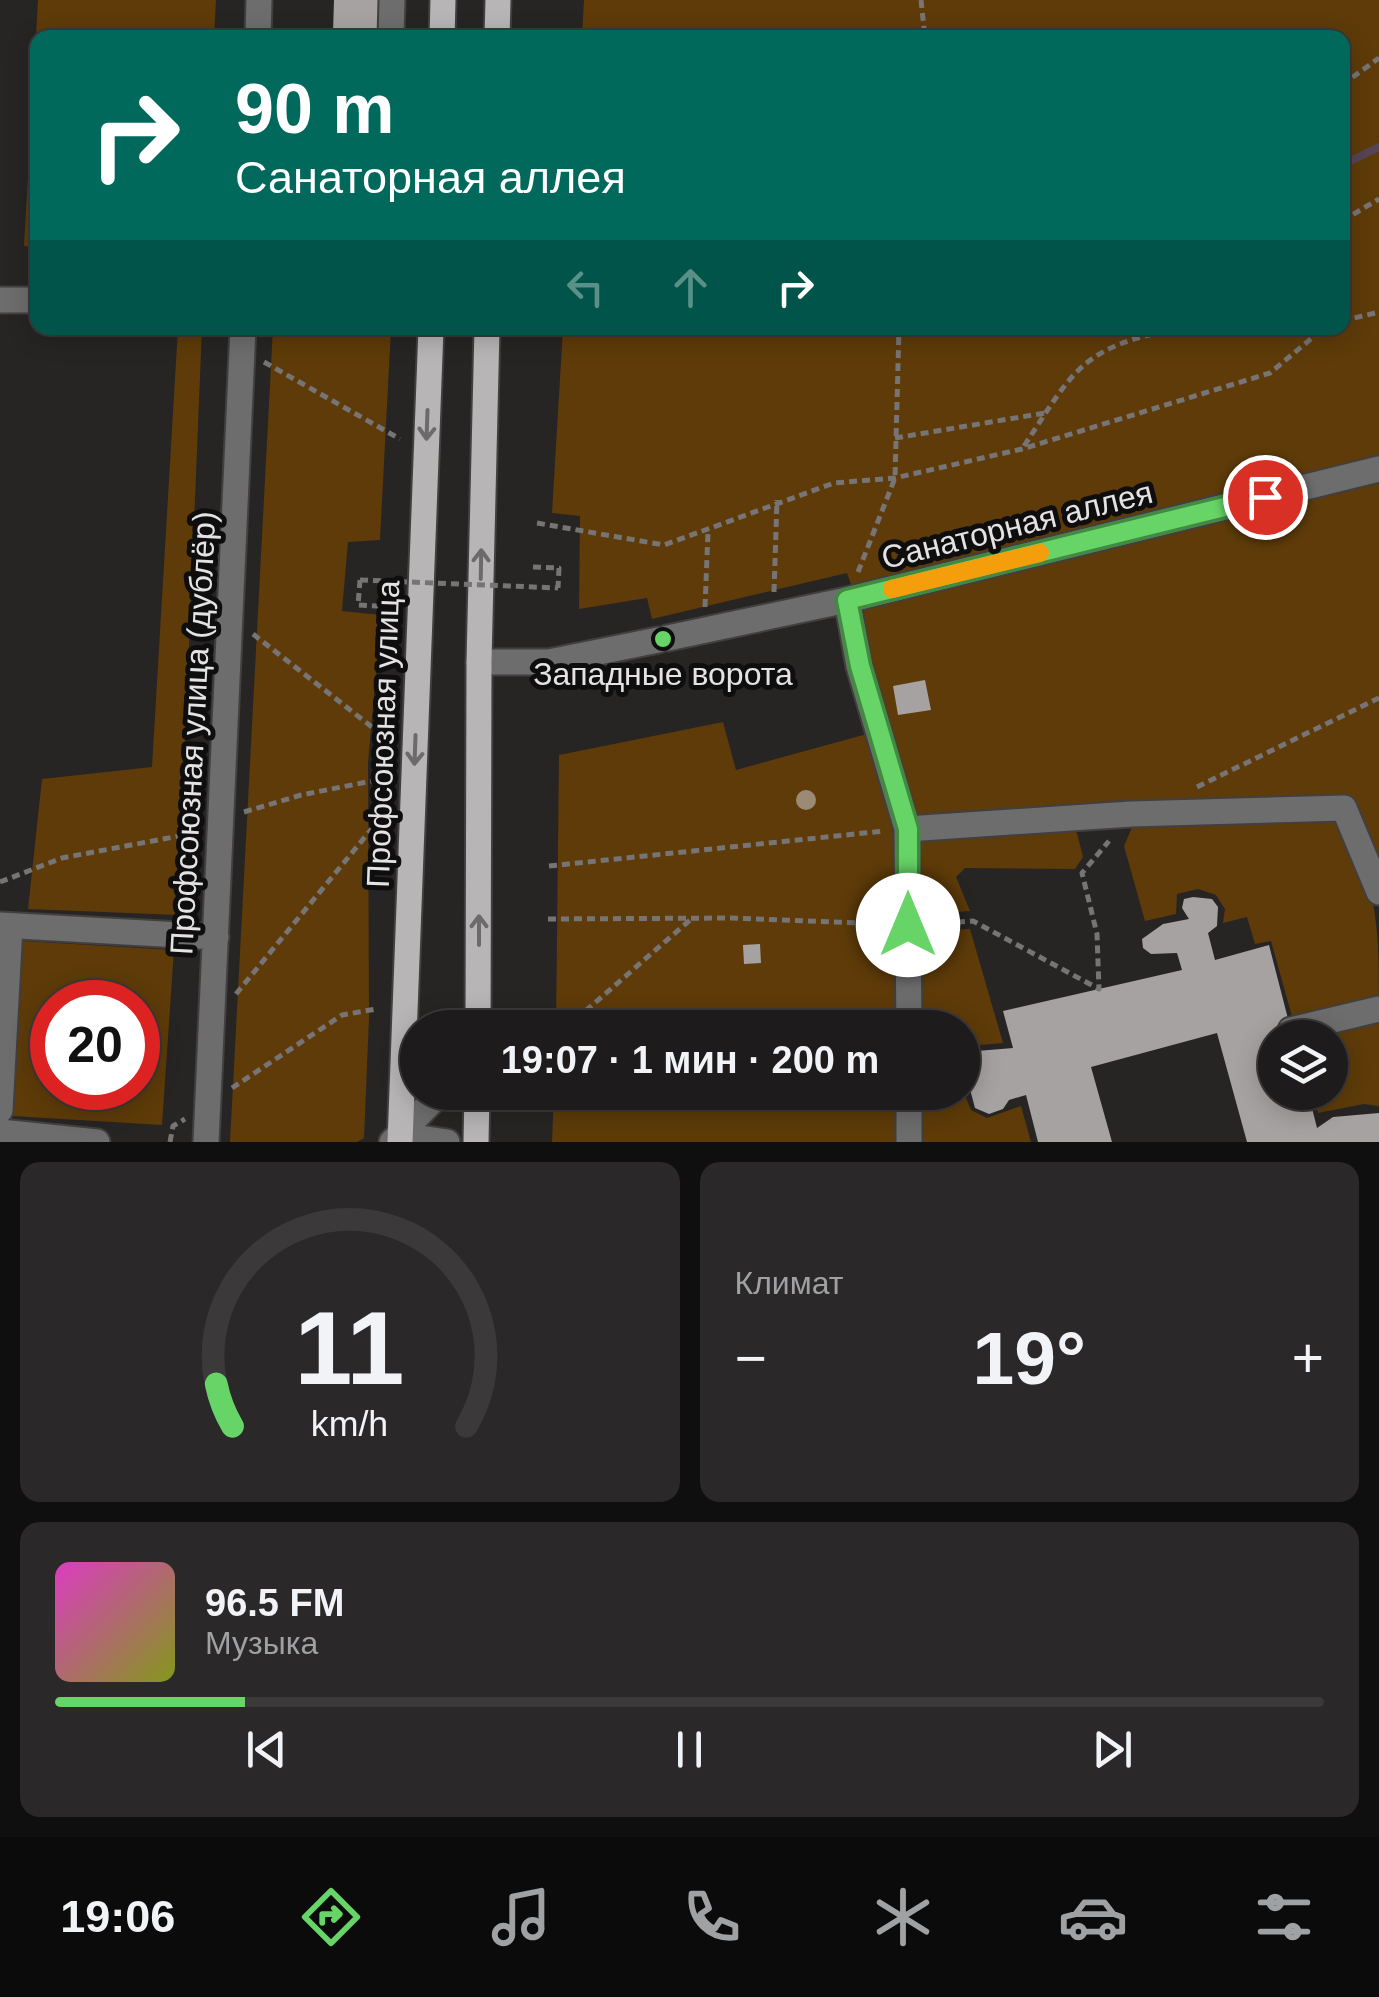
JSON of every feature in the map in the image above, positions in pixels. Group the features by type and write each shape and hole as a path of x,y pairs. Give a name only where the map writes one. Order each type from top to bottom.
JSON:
{"main road":[{"path":"442,30 444,0"},
{"path":"497,30 498,0"},
{"name":"Профсоюзная улица","path":"397,1140 431,335"},
{"path":"478,1010 479,662 487,335"},
{"path":"476,1142 477,1110"}],"street":[{"path":"390,30 392,0"},
{"path":"0,300 30,300"},
{"name":"Профсоюзная улица (дублёр)","path":"206,1142 216,937 233,820 232,616 243,335"},
{"name":"Санаторная аллея","path":"479,662 548,662 774,616 1379,469"},
{"path":"847,600 860,666 908,829 909,1010"},
{"path":"908,829 1132,814 1344,808 1379,892"},
{"path":"0,1110 5,926 216,937"},
{"path":"1333,1020 1379,1009"},
{"path":"397,1140 424,1110"},
{"path":"909,1110 909,1142"},
{"path":"0,1132 96,1142"},
{"path":"397,1140 447,1142"}],"path":[{"path":"921,0 924,30"},
{"path":"1350,79 1379,58"},
{"path":"1350,215 1379,199"},
{"path":"1350,319 1379,312"},
{"path":"847,600 895,478 899,335"},
{"path":"1022,449 1075,368 1126,339 1145,335"},
{"path":"537,523 664,544 708,532 777,500 834,483 895,478 1022,449 1270,373 1316,335"},
{"path":"264,362 400,439"},
{"path":"894,438 1045,413"},
{"path":"774,616 777,500"},
{"path":"704,630 708,532"},
{"path":"390,607 358,605 360,580 558,588 559,568 533,567"},
{"path":"232,616 378,730"},
{"path":"1181,793 1379,698"},
{"path":"0,882 62,858 233,820 301,795 377,780"},
{"path":"548,919 692,918 908,925 973,922 1099,989 1097,934 1082,873 1132,814"},
{"path":"233,998 374,826"},
{"path":"549,866 908,829"},
{"path":"587,1010 692,918"},
{"path":"170,1142 174,1126 342,1015 376,1009"}],"shaded area":[{"path":"38,0 216,0 214,30 36,30"},
{"path":"584,0 1379,0 1379,873 1347,795 917,817 871,676 859,607 847,573 652,619 647,598 579,609 580,516 552,513 563,335 1350,335 1350,30 582,30"},
{"path":"30,141 30,246 24,246"},
{"path":"178,335 202,335 178,915 28,909 42,779 152,767"},
{"path":"273,335 391,335 380,540 348,542 342,611 381,615 368,763 369,1018 364,1138 357,1142 230,1142"},
{"path":"723,722 736,770 867,734 894,830 897,1010 556,1010 559,755"},
{"path":"1326,814 1357,855 1366,877 1376,924 1379,1000 1293,1020 1271,941 1255,944 1247,917 1223,923 1225,909 1216,895 1198,889 1177,894 1176,914 1145,921 1124,846 1133,825"},
{"path":"1067,828 1077,833 1083,857 1075,869 965,868 956,877 970,911 929,914 915,899 912,851 926,837"},
{"path":"970,929 1003,1043 980,1045 980,1010 915,1010 915,943 933,930"},
{"path":"23,941 174,950 162,1125 12,1116"},
{"path":"1379,1019 1379,1106 1348,1107 1348,1027"},
{"path":"1021,1106 1031,1142 919,1142 916,1110 971,1110 987,1118"},
{"path":"553,1110 897,1110 897,1142 552,1142"}],"building":[{"path":"334,0 383,0 382,30 333,30"},
{"path":"925,680 931,710 898,715 893,686"},
{"path":"1184,899 1212,899 1218,907 1217,926 1208,933 1215,960 1269,945 1288,1020 1258,1020 1258,1110 1312,1110 1317,1128 1333,1117 1379,1113 1379,1142 1247,1142 1217,1033 1091,1067 1112,1142 1038,1142 1026,1095 1009,1100 1003,1109 989,1114 980,1110 980,1051 1013,1048 1003,1011 1182,970 1177,953 1151,954 1143,948 1142,939 1163,924 1189,919 1182,908"},
{"path":"760,944 761,963 744,964 743,945"}],"waterway":[{"path":"1350,161 1379,147"}],"slow traffic":[{"path":"892,589 1040,553"}],"place":[{"name":"Западные ворота","path":"663,639"}],"route":[{"path":"908,925 908,829 874,719 847,600 1265,497"}]}
